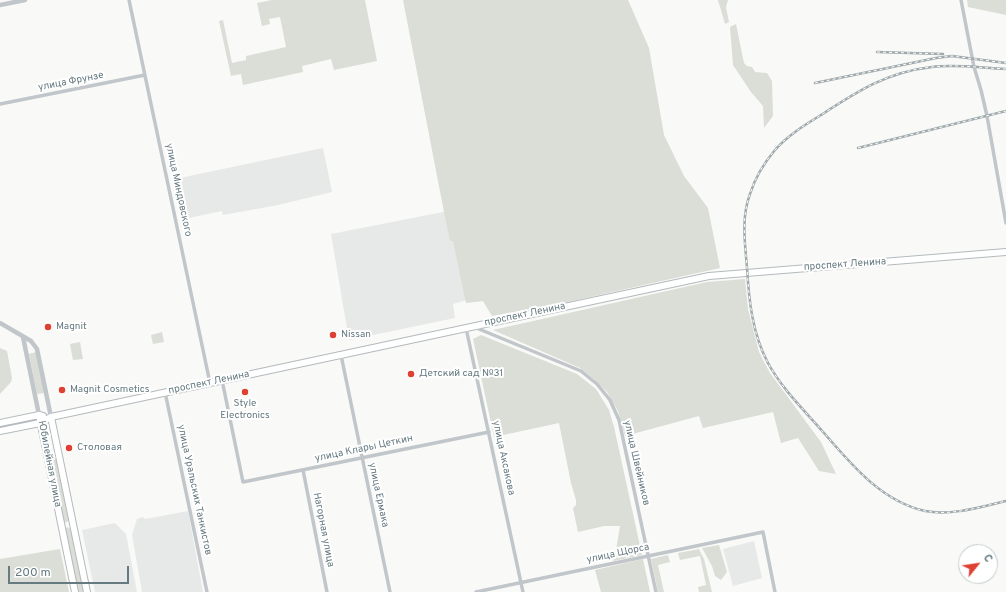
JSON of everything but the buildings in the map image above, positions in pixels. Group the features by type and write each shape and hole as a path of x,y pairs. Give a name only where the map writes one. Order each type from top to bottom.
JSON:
{"main road":[{"name":"проспект Ленина","path":"0,431 40,423 50,417 709,276 1006,252"},
{"name":"проспект Ленина","path":"0,423 39,415 50,417"},
{"name":"Юбилейная улица","path":"39,415 75,592"},
{"name":"Юбилейная улица","path":"50,417 87,592"}],"street":[{"path":"0,5 25,0"},
{"name":"улица Миндовского","path":"129,0 210,383"},
{"path":"961,0 974,67 986,116 1006,223"},
{"name":"улица Фрунзе","path":"0,104 145,75"},
{"path":"0,323 31,342 37,349 50,417"},
{"name":"улица Аксакова","path":"470,327 489,432 523,592"},
{"name":"улица Швейников","path":"470,327 580,372 597,384 610,400 619,420 656,592"},
{"name":"Юбилейная улица","path":"23,337 39,415"},
{"name":"улица Ермака","path":"341,355 390,592"},
{"name":"улица Клары Цеткин","path":"222,380 243,482 489,432"},
{"name":"улица Уральских Танкистов","path":"165,392 207,592"},
{"name":"Нагорная улица","path":"303,470 327,592"},
{"name":"улица Щорса","path":"476,592 763,532 775,592"}],"shaded area":[{"path":"272,0 365,0 377,61 334,70 331,59 302,66 303,72 243,85 241,74 231,76 219,21 223,20 232,63 246,60 246,56 286,47 280,17 269,19 270,24 262,26 257,3"},
{"path":"403,0 628,0 649,48 664,135 684,176 708,208 720,268 563,303 492,316 483,301 466,303 453,241 450,241"},
{"path":"718,0 728,0 726,7 729,22 725,24"},
{"path":"967,0 1006,0 1006,15 968,7"},
{"path":"736,24 744,63 747,66 752,67 755,72 767,73 772,81 773,116 764,128 763,106 751,92 733,65 730,27"},
{"path":"323,148 332,192 278,205 223,215 222,211 184,219 175,179"},
{"path":"448,211 467,300 453,304 455,318 349,340 331,234"},
{"path":"745,279 748,309 759,352 770,373 821,442 836,474 819,471 798,438 781,443 773,412 703,428 699,416 625,436 618,411 607,392 594,379 580,368 493,330 707,282"},
{"path":"162,332 164,342 153,344 151,335"},
{"path":"481,335 577,374 596,389 609,410 614,427 642,555 613,561 620,526 604,526 578,532 573,508 576,505 576,500 571,483 559,423 494,437 473,339"},
{"path":"80,342 83,359 73,360 70,344"},
{"path":"0,348 7,351 12,378 11,382 0,394"},
{"path":"36,352 44,393 37,394 29,354"},
{"path":"56,453 69,521 64,523 49,454"},
{"path":"188,511 203,592 142,592 132,535 137,519 143,517 145,519"},
{"path":"115,523 126,534 137,592 95,592 82,530"},
{"path":"67,527 71,529 84,592 78,592 65,530"},
{"path":"754,541 762,578 733,586 723,549"},
{"path":"719,545 727,572 721,580 715,576 712,566 702,548"},
{"path":"60,549 69,592 0,592 0,559"},
{"path":"699,549 704,559 712,592 699,592 698,587 706,585 700,556 680,560 678,553"},
{"path":"668,555 670,562 658,565 664,592 658,592 651,559"},
{"path":"643,559 650,592 601,592 595,570"}],"railway":[{"path":"877,52 943,54"},
{"path":"815,83 952,56 1006,63"},
{"path":"1006,69 969,66 932,67 901,73 887,78 848,98 797,131 785,140 771,155 754,182 745,212 744,231 752,316 758,340 768,363 787,391 857,469 868,480 895,499 909,506 925,511 956,512 1006,501"},
{"path":"858,148 1006,111"}],"place":[{"name":"Magnit","path":"48,327"},
{"name":"Nissan","path":"333,335"},
{"name":"Детский сад №31","path":"411,374"},
{"name":"Magnit Cosmetics","path":"62,390"},
{"name":"Style Electronics","path":"245,392"},
{"name":"Столовая","path":"69,448"}]}
